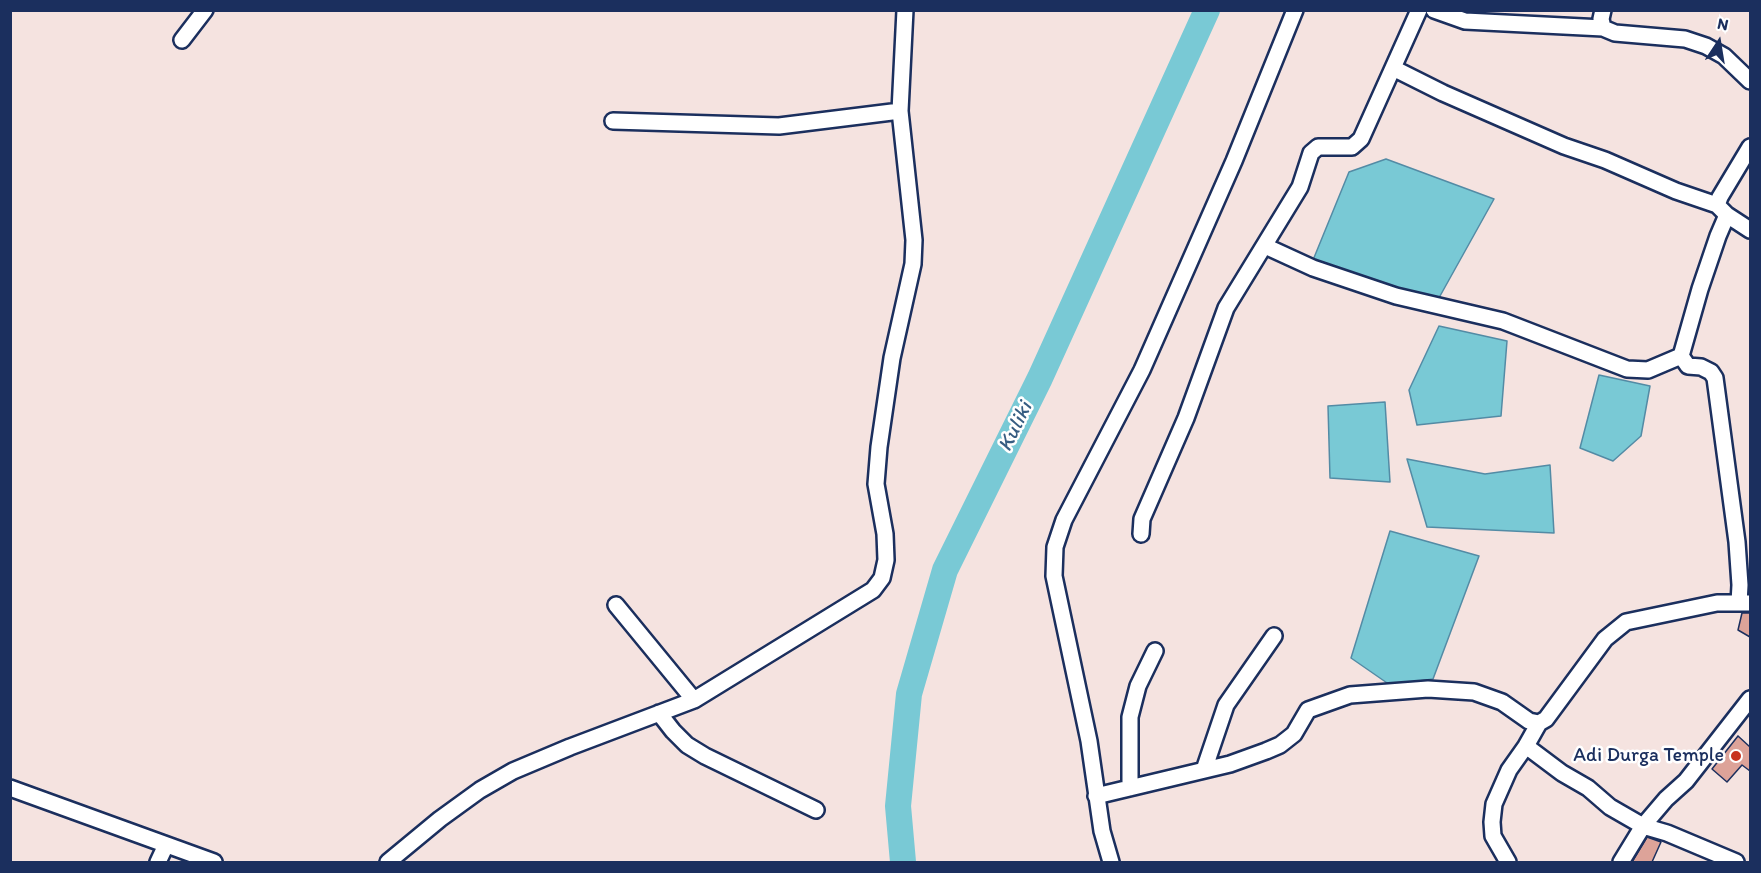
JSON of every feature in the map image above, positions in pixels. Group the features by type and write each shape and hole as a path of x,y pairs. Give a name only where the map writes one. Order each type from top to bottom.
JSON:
{"street":[{"path":"182,40 205,10"},
{"path":"388,862 440,819 480,790 513,771 694,700 873,590 882,578 886,560 885,534 876,484 879,447 892,358 913,264 914,248 900,111 905,10"},
{"path":"1111,862 1102,831 1089,741 1053,576 1055,547 1064,520 1142,370 1234,160 1295,10"},
{"path":"1141,534 1142,519 1186,418 1226,308 1299,187 1311,153 1318,147 1352,147 1361,139 1419,10"},
{"path":"1434,10 1465,21 1603,28 1615,33 1685,39 1706,46 1724,56 1750,81"},
{"path":"1603,10 1601,19 1603,28"},
{"path":"1393,68 1443,93 1564,146 1605,160 1722,210 1750,230"},
{"path":"613,121 779,126 900,111"},
{"path":"1681,357 1718,236 1722,210 1720,197 1750,147"},
{"path":"1265,246 1313,268 1396,296 1503,321 1627,369 1648,370 1681,357"},
{"path":"1508,862 1493,836 1494,804 1509,770 1539,723 1546,719 1605,639 1626,622 1717,603 1745,603 1715,378 1711,372 1701,367 1688,366 1681,357"},
{"path":"616,605 694,700"},
{"path":"1204,770 1226,705 1274,636"},
{"path":"1130,788 1130,717 1138,686 1155,651"},
{"path":"1096,796 1230,764 1280,745 1294,734 1308,710 1350,695 1428,689 1474,692 1502,702 1529,721 1539,723"},
{"path":"1622,862 1643,826 1686,781 1750,699"},
{"path":"659,713 687,745 728,768 816,810"},
{"path":"1526,746 1562,773 1588,788 1610,807 1643,826 1667,833 1736,862"},
{"path":"10,788 214,862"},
{"path":"158,862 165,845"}],"water":[{"path":"1386,159 1494,199 1435,305 1311,265 1349,172"},
{"path":"1439,326 1507,341 1501,416 1417,425 1409,390"},
{"path":"1599,375 1650,386 1641,436 1613,461 1580,448"},
{"path":"1385,402 1390,482 1330,478 1328,406"},
{"path":"1407,459 1485,474 1550,465 1554,533 1427,527"},
{"path":"1390,531 1479,556 1433,679 1390,685 1351,658"}],"building":[{"path":"1742,613 1750,613 1750,637 1738,630"},
{"name":"Adi Durga Temple","path":"1738,736 1750,747 1750,771 1742,765 1727,782 1712,769"},
{"path":"1647,837 1661,842 1652,862 1632,862"}],"waterway":[{"name":"Kuliki","path":"903,862 898,806 909,694 945,570 1040,378 1207,10"}],"place":[{"name":"Adi Durga Temple","path":"1736,756"}]}
